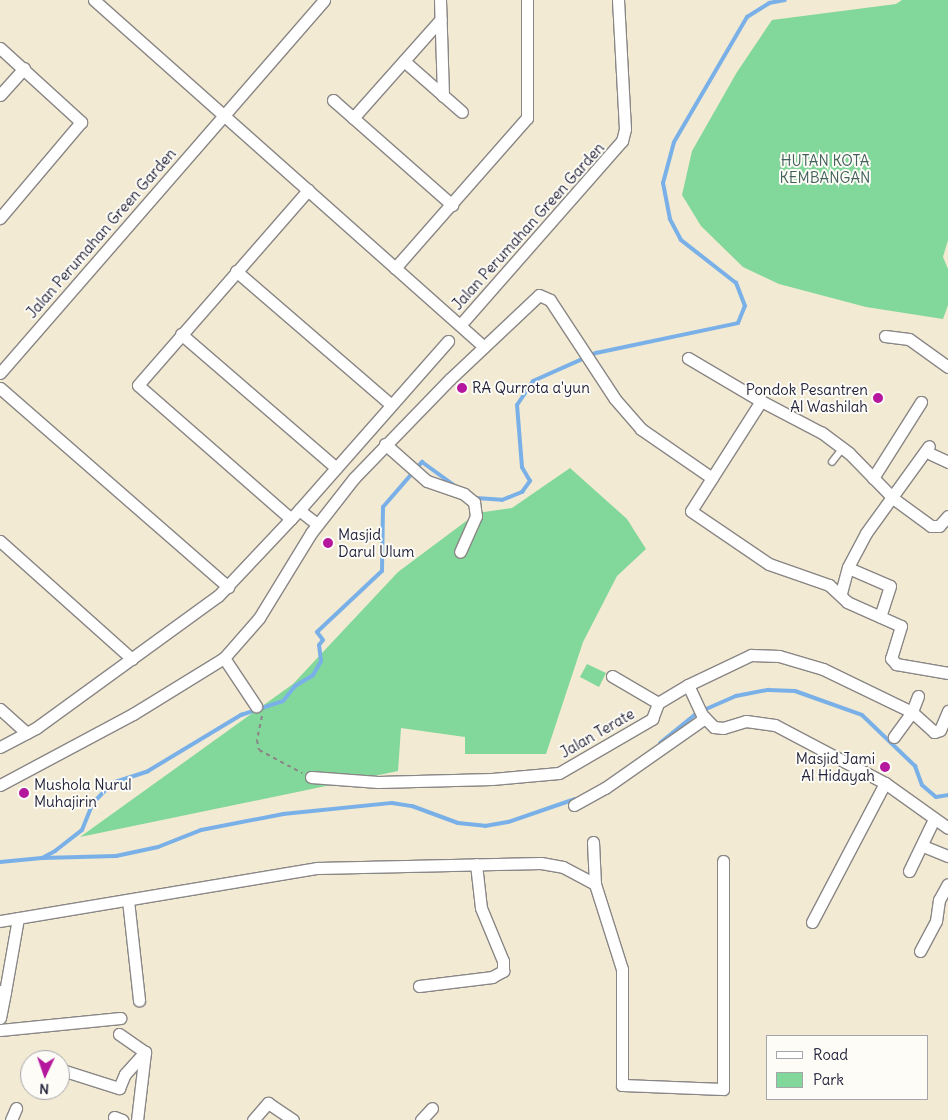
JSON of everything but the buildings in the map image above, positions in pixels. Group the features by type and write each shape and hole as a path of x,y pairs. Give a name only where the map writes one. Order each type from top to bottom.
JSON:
{"street":[{"name":"Jalan Perumahan Green Garden","path":"94,0 226,114 308,190 461,324 483,346"},
{"name":"Jalan Perumahan Green Garden","path":"0,373 324,0"},
{"path":"440,0 443,96"},
{"path":"396,268 527,118 527,0"},
{"name":"Jalan Perumahan Green Garden","path":"461,324 622,141 625,129 618,0"},
{"path":"353,118 441,18"},
{"path":"0,48 24,68 80,122 0,218"},
{"path":"404,61 462,112"},
{"path":"0,95 24,68"},
{"path":"333,100 452,205"},
{"path":"291,519 140,390 139,380 308,190"},
{"path":"236,271 391,405"},
{"path":"0,785 133,714 224,658 259,618 317,524 385,444 527,303 542,294 550,300 584,353 594,364 614,399 641,429 712,478"},
{"path":"181,334 336,468"},
{"path":"885,336 909,339 948,368"},
{"path":"0,747 27,733 132,659 228,587 291,519 448,341"},
{"path":"688,358 761,401 822,433 843,448 891,496 931,526 939,526 948,516"},
{"path":"0,388 228,587"},
{"path":"761,401 691,511 769,564 829,585 841,593 847,602 901,626 890,658 896,664 948,673"},
{"path":"873,478 921,402"},
{"path":"385,444 420,476 437,486 464,494 474,502 476,516 460,552"},
{"path":"841,593 848,567 891,496 930,450 948,462"},
{"path":"299,510 317,524"},
{"path":"0,541 132,659"},
{"path":"853,570 890,586 880,616"},
{"name":"Jalan Terate","path":"311,777 378,782 492,779 559,773 652,718 658,703 688,685 743,658 770,655 823,668 912,712 936,732 940,730 948,712"},
{"path":"224,658 259,710"},
{"path":"612,676 658,703"},
{"path":"688,685 704,716 716,728 746,721 775,725 885,783 948,828"},
{"path":"894,736 912,712 918,696"},
{"path":"0,709 27,733"},
{"path":"574,805 613,783 704,716"},
{"path":"812,922 885,783"},
{"path":"909,871 923,846 934,819"},
{"path":"594,842 595,884 622,969 622,1085 723,1089 723,861"},
{"path":"923,846 948,856"},
{"path":"0,921 316,868 541,863 563,867 595,884"},
{"path":"419,986 492,977 503,971 503,961 481,908 476,864"},
{"path":"920,951 936,921 940,900 948,884"},
{"path":"128,900 139,1000"},
{"path":"0,1018 2,991 18,918"},
{"path":"936,921 948,924"},
{"path":"0,1030 120,1018"},
{"path":"119,1034 145,1052"},
{"path":"70,1072 119,1088 125,1074 145,1052"},
{"path":"137,1120 145,1052"},
{"path":"254,1120 267,1104 274,1105 293,1120"},
{"path":"11,1120 16,1108"},
{"path":"421,1120 432,1108"}],"lane":[{"path":"832,462 843,448"}],"path":[{"path":"259,710 257,740 260,750 311,777"}],"green space":[{"name":"HUTAN KOTA KEMBANGAN","path":"902,0 948,0 948,240 943,257 948,269 948,305 943,319 866,307 779,284 743,267 701,226 682,195 692,151 737,72 772,20 896,4"},
{"path":"570,468 627,519 646,549 617,576 583,642 546,754 465,754 465,737 401,728 398,771 80,837 293,684 398,572 477,513 512,508"},
{"path":"587,664 606,673 599,687 580,677"}],"waterway":[{"path":"476,498 502,500 522,492 530,481 522,467 517,405 533,381 596,353 738,323 745,306 736,283 681,240 670,219 663,183 674,142 747,17 769,3 785,0"},
{"path":"0,862 42,858 55,851 82,830 93,803 112,783 148,771 241,715 283,701 295,686 313,675 321,661 319,645 323,640 317,632 382,571 383,507 422,462 455,486"},
{"path":"660,743 697,713 736,696 768,690 795,691 862,715 915,766 922,785 936,797 948,795"},
{"path":"43,858 116,856 158,847 201,830 283,814 392,803 412,806 458,823 485,826 508,822 575,799"}],"place":[{"name":"RA Qurrota a'yun","path":"462,388"},
{"name":"Pondok Pesantren Al Washilah","path":"878,398"},
{"name":"Masjid Darul Ulum","path":"328,543"},
{"name":"Masjid Jami Al Hidayah","path":"885,767"},
{"name":"Mushola Nurul Muhajirin","path":"24,793"}]}
